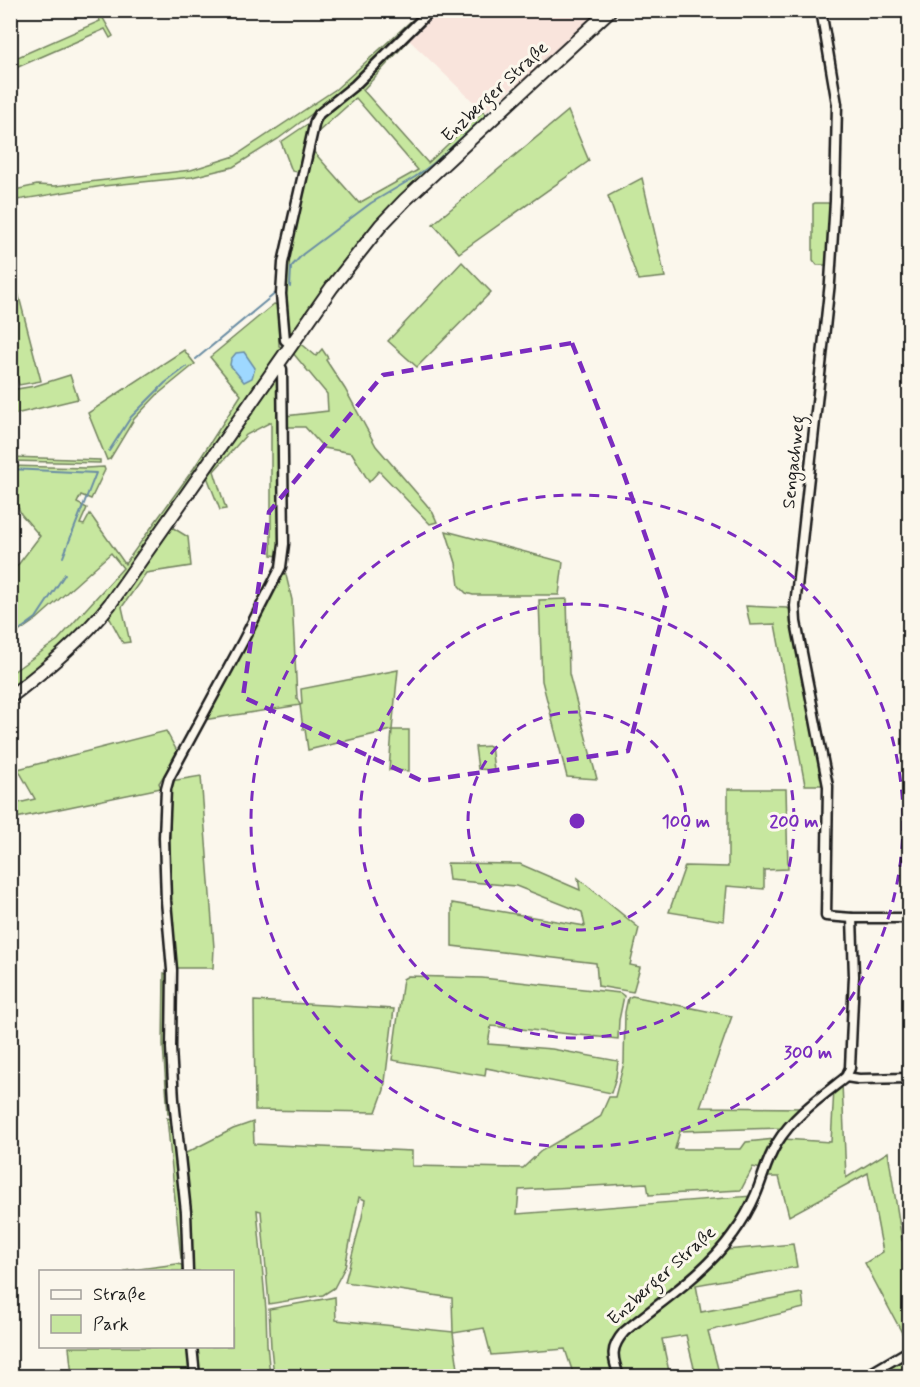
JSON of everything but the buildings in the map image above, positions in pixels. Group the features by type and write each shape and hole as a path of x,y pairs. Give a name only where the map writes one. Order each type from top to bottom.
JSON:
{"main road":[{"name":"Enzberger Straße","path":"10,697 94,625 168,523 278,363 381,225 610,10"}],"street":[{"path":"291,345 285,340 281,294 283,263 315,121 319,114 355,85 431,10"},
{"name":"Sengachweg","path":"821,10 837,104 835,201 830,282 795,606 796,622 828,786 826,916 852,918"},
{"path":"188,1270 186,1212 171,1048 172,970 166,901 164,837 166,789 169,777 281,567 284,544 282,369 278,363"},
{"path":"909,918 852,918 853,1005 850,1068 846,1077 909,1078"},
{"name":"Enzberger Straße","path":"619,1377 613,1354 619,1338 721,1250 743,1219 780,1138 824,1094 846,1077"},
{"path":"192,1348 195,1377"},
{"path":"866,1377 909,1350"}],"highlighted area":[{"path":"572,343 622,469 667,598 628,751 422,781 243,697 269,512 383,375"}],"shaded area":[{"path":"437,11 603,11 519,88 515,85 485,113 408,39"}],"green space":[{"path":"95,11 99,11 113,36 110,38 105,29 11,70 11,60 100,21"},
{"path":"422,11 428,11 352,84 278,139 233,167 192,177 103,186 11,201 10,191 37,185 55,186 191,170 235,156 336,89"},
{"path":"407,38 409,40 363,90 428,163 483,111 489,117 425,177 291,333 287,330 284,298 287,261 313,151 359,203 418,170 356,98 318,132 316,128 320,119"},
{"path":"568,111 589,161 459,253 433,224"},
{"path":"306,125 310,127 299,172 292,171 281,142"},
{"path":"642,178 665,277 638,280 608,196"},
{"path":"828,203 832,206 830,259 827,265 817,265 813,260 813,204"},
{"path":"462,262 491,292 417,367 388,341"},
{"path":"11,266 41,381 19,385 11,351"},
{"path":"274,304 278,305 279,346 282,347 247,400 102,607 69,641 11,690 10,674 58,640 123,568 111,553 37,619 11,637 11,574 40,536 21,514 11,495 11,466 104,467 105,470 91,499 81,495 77,503 87,508 80,524 84,525 90,514 125,564 194,468 241,395 210,357"},
{"path":"298,341 316,356 322,349 328,358 326,360 345,389 376,446 426,504 437,522 430,524 379,471 369,482 352,453 324,448 305,427 286,427 285,416 328,411 327,394 292,352"},
{"path":"184,350 195,364 157,395 134,419 110,459 107,460 88,413"},
{"path":"277,370 280,372 279,556 271,555 271,422 246,435 214,471 226,509 220,510 206,474"},
{"path":"70,375 78,399 11,415 11,390 35,386"},
{"path":"11,457 100,460 100,463 11,461"},
{"path":"170,526 188,537 191,566 146,573 122,607 130,642 123,643 108,615"},
{"path":"446,531 563,562 559,595 473,595 466,593 459,586 456,563"},
{"path":"284,572 292,600 297,698 300,705 203,720 262,613 281,573"},
{"path":"567,599 569,674 597,779 567,777 542,681 539,600"},
{"path":"746,606 792,610 825,785 805,785 775,624 750,625"},
{"path":"398,670 392,730 308,750 300,705 302,704 301,689"},
{"path":"392,730 409,730 409,771 389,770"},
{"path":"166,731 178,753 159,783 161,788 11,819 10,805 35,799 18,769"},
{"path":"491,746 494,770 478,769 475,747"},
{"path":"201,776 214,948 213,968 177,968 173,964 172,942 170,788 171,781"},
{"path":"728,789 786,789 788,869 764,870 764,889 727,886 724,921 669,912 685,866 728,867"},
{"path":"447,863 520,864 580,890 578,878 639,928 630,965 640,967 633,992 598,986 596,963 452,946 452,903 585,926 582,912 516,886 449,880"},
{"path":"164,973 169,975 173,1114 168,1114 163,1045"},
{"path":"408,976 482,978 620,993 624,996 618,1039 491,1026 488,1044 552,1049 618,1061 611,1093 486,1068 485,1076 392,1060 403,979"},
{"path":"632,996 732,1016 700,1107 802,1108 783,1128 680,1131 675,1149 741,1149 746,1142 776,1139 761,1169 753,1167 741,1190 649,1195 647,1183 519,1190 517,1214 752,1196 734,1230 714,1254 614,1338 609,1350 617,1376 574,1376 565,1349 491,1355 484,1328 453,1333 459,1376 274,1376 269,1309 335,1297 336,1320 453,1332 452,1298 345,1282 365,1200 359,1197 345,1267 334,1288 323,1295 269,1304 261,1211 257,1210 270,1376 198,1376 195,1348 234,1348 234,1270 191,1270 184,1154 233,1129 253,1122 254,1144 412,1151 412,1166 523,1168 541,1151 600,1117 609,1097 615,1097 624,1063 625,1012 628,998"},
{"path":"254,1001 394,1009 384,1090 376,1112 255,1110"},
{"path":"842,1083 846,1178 888,1152 902,1240 909,1251 909,1346 865,1263 883,1252 868,1173 789,1216 779,1177 766,1177 783,1139 831,1142 834,1089"},
{"path":"167,1118 174,1120 184,1211 185,1258 181,1259"},
{"path":"793,1244 797,1267 696,1285 701,1312 802,1293 804,1308 708,1331 720,1376 696,1376 686,1335 662,1339 670,1376 622,1376 618,1349 624,1339 726,1250"},
{"path":"177,1264 182,1265 182,1270 132,1270"},
{"path":"69,1348 188,1348 191,1376 72,1376"},
{"path":"909,1353 909,1376 871,1376"}],"water":[{"path":"244,352 255,368 252,378 244,382 230,365 236,353"}],"waterway":[{"path":"290,287 291,267 303,254 371,203 434,163 517,87"},
{"path":"196,359 277,292"},
{"path":"109,451 131,417 165,383 186,367"},
{"path":"10,469 96,473 63,557"},
{"path":"10,637 36,618 65,574"}]}
